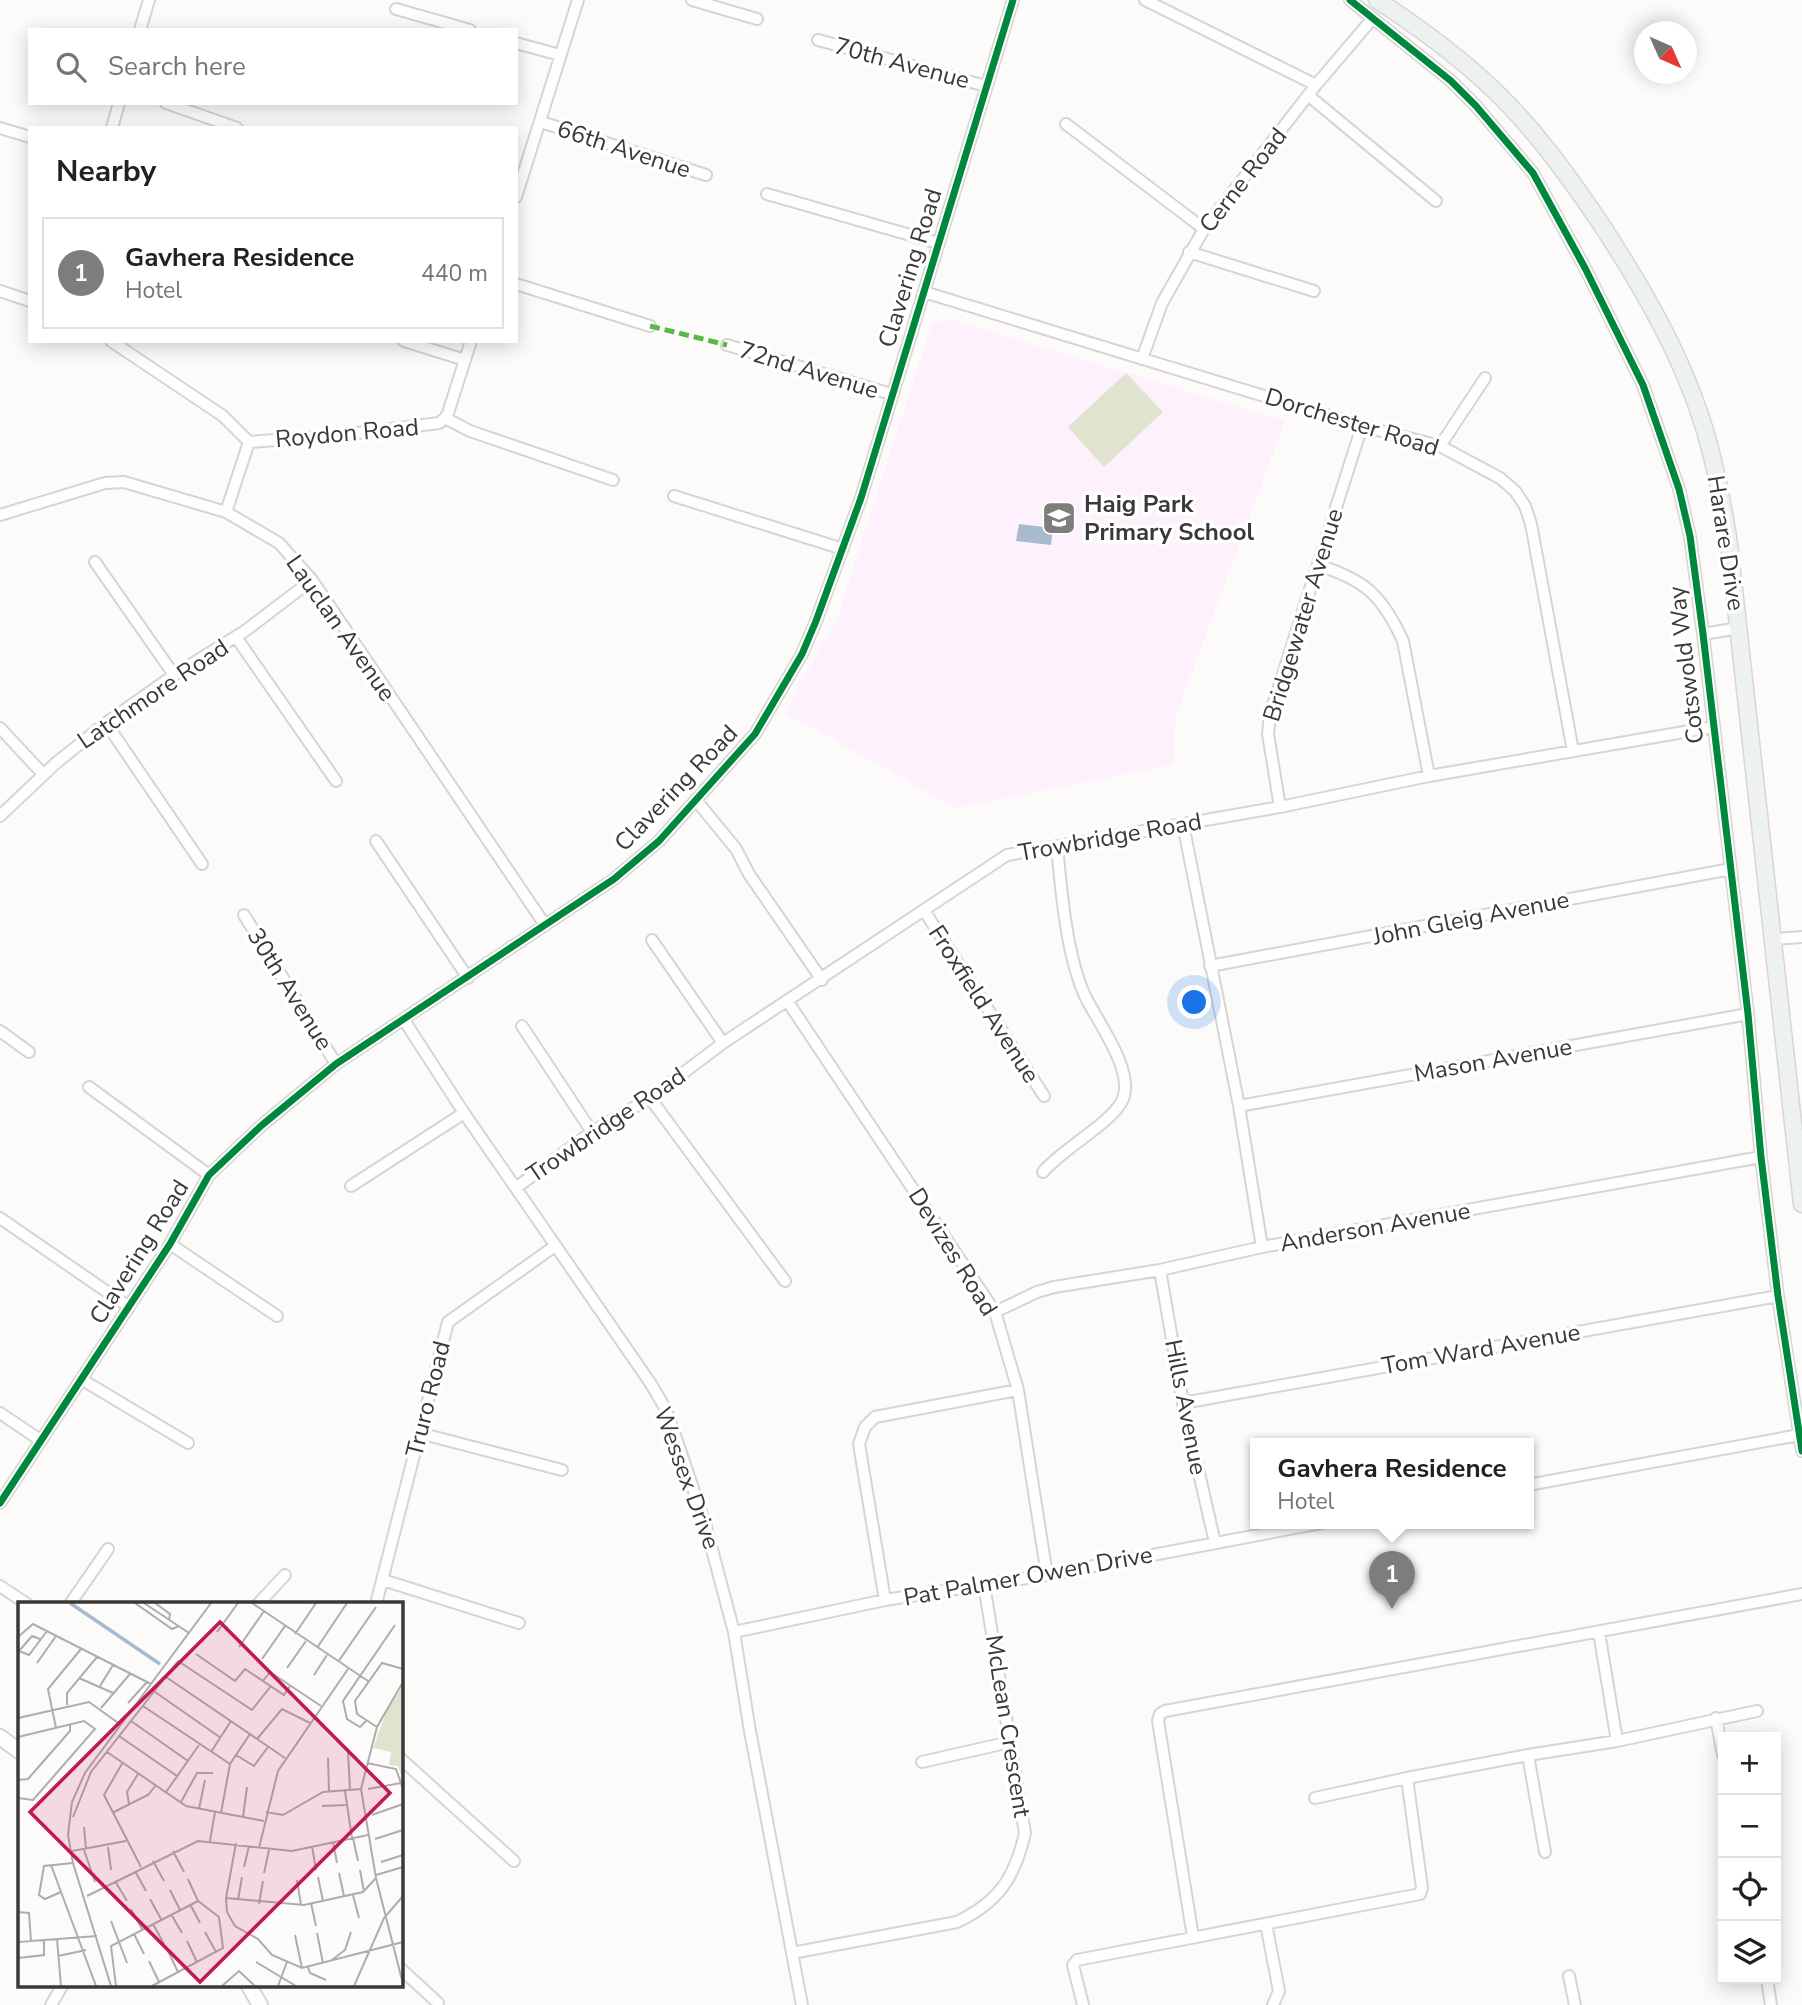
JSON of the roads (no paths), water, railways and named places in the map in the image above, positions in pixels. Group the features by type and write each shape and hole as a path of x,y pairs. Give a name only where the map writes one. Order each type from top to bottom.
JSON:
{"main road":[{"name":"Harare Drive","path":"1377,0 1430,36 1496,93 1536,136 1572,182 1631,271 1679,361 1709,444 1729,544 1740,628 1802,1204"}],"street":[{"path":"141,28 148,0"},
{"path":"518,191 578,0"},
{"path":"692,0 757,19"},
{"name":"Clavering Road","path":"0,1503 170,1244 209,1175 262,1125 335,1064 614,879 659,841 755,734 789,679 817,621 861,498 1013,0"},
{"path":"1145,0 1316,85"},
{"name":"Cotswold Way","path":"1350,0 1424,58 1476,106 1523,160 1546,193 1643,385 1679,489 1690,536 1703,634 1748,1014 1761,1157 1778,1296 1802,1451"},
{"path":"396,9 463,28"},
{"name":"Cerne Road","path":"1142,359 1162,303 1204,229 1316,85 1373,18"},
{"name":"70th Avenue","path":"818,40 986,86"},
{"path":"518,44 560,55"},
{"path":"1309,96 1436,201"},
{"path":"113,126 118,105"},
{"path":"172,105 231,126"},
{"name":"66th Avenue","path":"541,122 706,175"},
{"path":"1066,124 1204,229"},
{"path":"0,128 28,135"},
{"path":"767,194 938,243"},
{"path":"1189,252 1314,291"},
{"path":"518,285 650,326"},
{"path":"0,291 28,300"},
{"name":"Dorchester Road","path":"924,292 1362,426 1440,446 1500,478 1515,491 1525,506 1531,524 1573,751"},
{"path":"114,343 223,416 249,442 226,512"},
{"path":"410,343 465,360"},
{"name":"Roydon Road","path":"249,442 439,423 445,418 470,343"},
{"name":"72nd Avenue","path":"727,345 891,394"},
{"path":"1440,446 1485,378"},
{"path":"445,418 470,431 613,480"},
{"name":"Bridgewater Avenue","path":"1280,807 1268,725 1362,426"},
{"name":"Lauclan Avenue","path":"0,515 114,482 136,485 226,512 279,543 312,580 545,925"},
{"path":"674,496 843,549"},
{"path":"95,562 174,675"},
{"path":"1318,565 1345,573 1363,583 1394,620 1409,665 1429,776"},
{"name":"Latchmore Road","path":"0,816 43,774 106,723 174,675 236,638 312,580"},
{"name":"Cotswold Way","path":"1703,634 1740,628"},
{"path":"236,638 336,781"},
{"path":"106,723 202,864"},
{"name":"Trowbridge Road","path":"517,1187 592,1132 650,1098 723,1044 1007,855 1280,807 1429,776 1713,727"},
{"path":"0,728 43,774"},
{"path":"696,800 736,849 749,874 822,980"},
{"path":"1183,824 1239,1106 1262,1247"},
{"path":"376,841 468,978"},
{"path":"1042,1172 1119,1106 1126,1089 1123,1068 1080,984 1063,907 1057,846"},
{"name":"John Gleig Avenue","path":"1210,966 1731,869"},
{"name":"Froxfield Avenue","path":"925,912 1044,1096"},
{"name":"30th Avenue","path":"244,915 335,1064"},
{"path":"1774,939 1802,937"},
{"path":"652,940 723,1044"},
{"name":"Devizes Road","path":"788,1002 995,1312 1018,1390 1047,1576"},
{"name":"Mason Avenue","path":"1239,1106 1748,1014"},
{"name":"Wessex Drive","path":"404,1020 464,1113 651,1384 665,1409 706,1527 734,1632 802,2005"},
{"path":"522,1026 592,1132"},
{"path":"0,1031 29,1052"},
{"path":"89,1087 209,1175"},
{"path":"650,1098 785,1281"},
{"path":"351,1186 464,1113"},
{"name":"Anderson Avenue","path":"995,1312 1054,1287 1160,1270 1262,1247 1761,1157"},
{"path":"0,1218 129,1307"},
{"path":"170,1244 277,1316"},
{"name":"Truro Road","path":"377,1602 448,1322 555,1246"},
{"name":"Hills Avenue","path":"1160,1270 1183,1402 1215,1543"},
{"name":"Tom Ward Avenue","path":"1183,1402 1778,1296"},
{"path":"81,1379 188,1443"},
{"path":"885,1600 859,1444 865,1427 875,1417 1018,1390"},
{"path":"0,1413 40,1440"},
{"path":"419,1433 562,1470"},
{"path":"1534,1484 1799,1435"},
{"name":"Pat Palmer Owen Drive","path":"734,1632 885,1600 1047,1576 1289,1529"},
{"path":"71,1602 108,1549"},
{"path":"260,1602 285,1575"},
{"path":"383,1580 519,1623"},
{"name":"McLean Crescent","path":"792,1953 957,1922 977,1913 988,1904 1012,1876 1026,1833 985,1585"},
{"path":"0,1587 24,1602"},
{"path":"1193,1937 1158,1721 1160,1714 1165,1711 1802,1594"},
{"path":"1599,1632 1617,1741"},
{"path":"1315,1798 1407,1777 1617,1741 1757,1711"},
{"path":"1716,1718 1719,1732"},
{"path":"0,1737 18,1750"},
{"path":"922,1762 1010,1742"},
{"path":"1528,1755 1545,1852"},
{"path":"402,1760 514,1861"},
{"path":"1083,2005 1073,1965 1077,1959 1420,1894 1422,1888 1407,1777"},
{"path":"1266,1924 1279,1991 1273,2005"},
{"path":"402,1970 438,2003"},
{"path":"1569,1976 1575,2005"},
{"path":"1768,1984 1772,2005"},
{"path":"51,2005 61,1988"},
{"path":"250,1988 260,2005"}],"water":[{"path":"1019,524 1053,528 1051,545 1016,541"}],"place":[{"name":"Haig Park Primary School","path":"1059,518"},
{"name":"Gavhera Residence","path":"1392,1609"}]}
